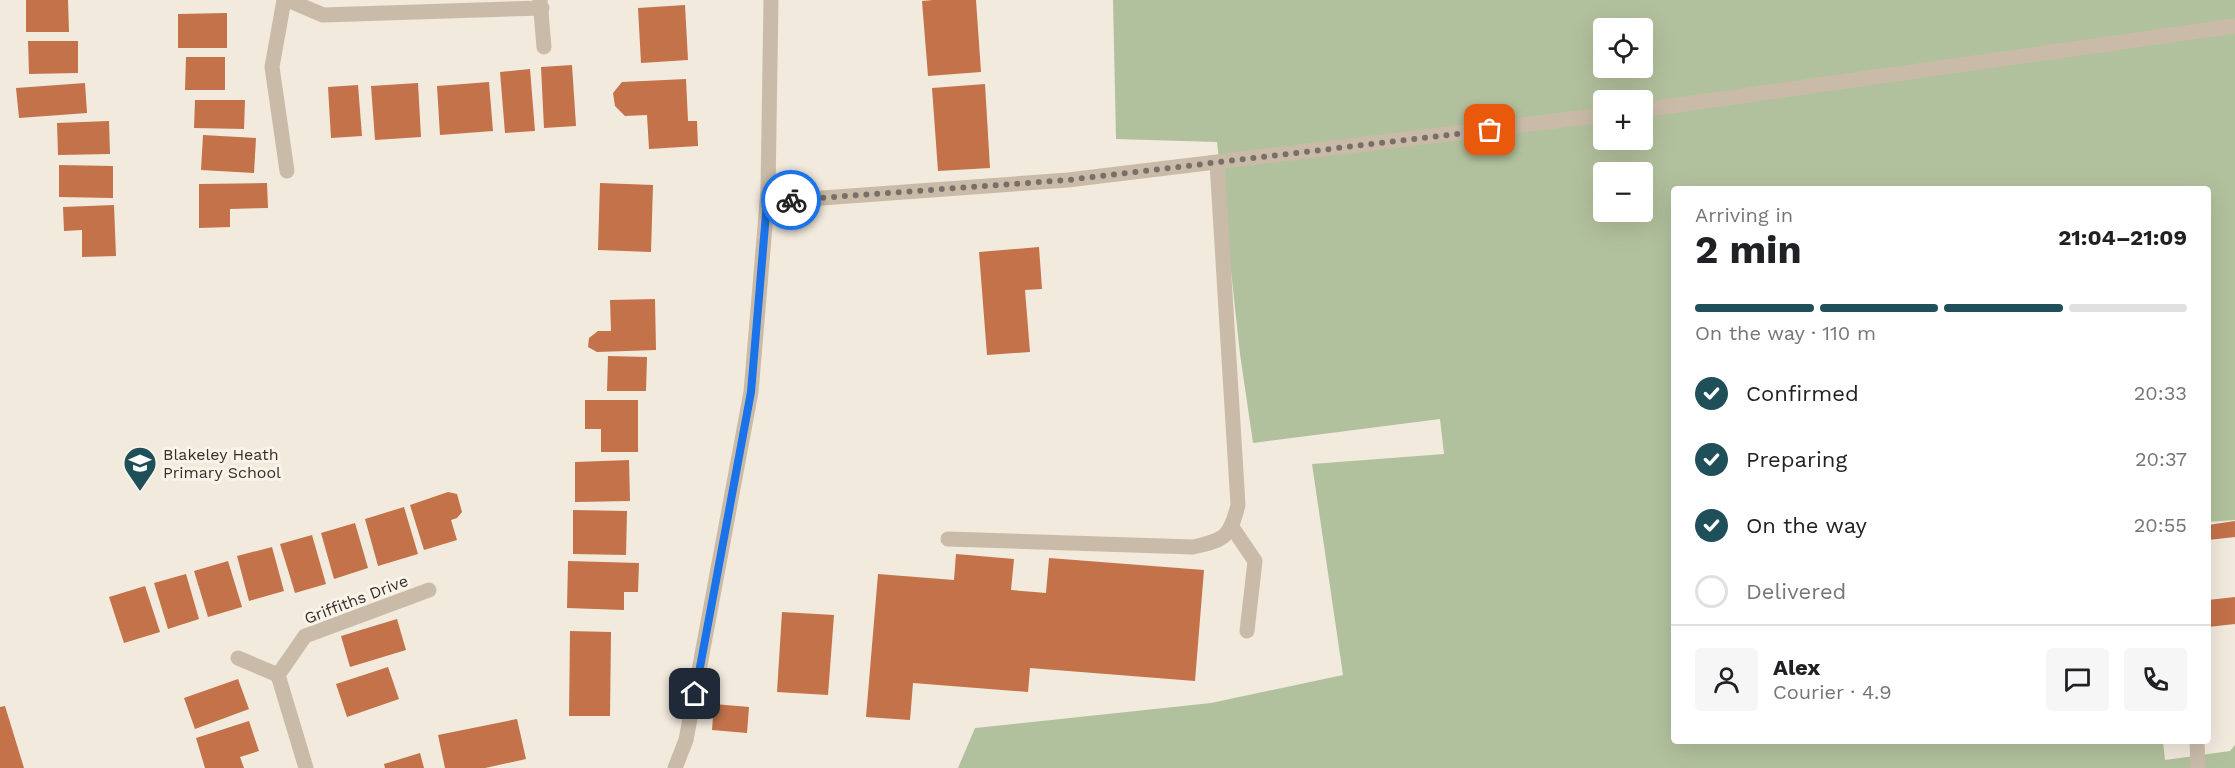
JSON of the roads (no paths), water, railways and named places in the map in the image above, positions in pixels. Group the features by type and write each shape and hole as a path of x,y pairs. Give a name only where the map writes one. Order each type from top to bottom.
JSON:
{"street":[{"path":"286,171 272,68 286,0 323,15 541,4 544,47"},
{"path":"675,768 686,740 751,392 767,202 771,0"},
{"path":"1653,108 2235,26"},
{"path":"767,202 1068,180 1593,116"},
{"path":"948,538 1193,547 1217,542 1232,527 1238,505 1217,163"},
{"path":"1232,527 1255,561 1247,631"},
{"name":"Griffiths Drive","path":"278,675 305,636 429,590"},
{"path":"238,658 278,675 306,768"},
{"path":"2197,744 2198,768"}],"place":[{"name":"Blakeley Heath Primary School","path":"140,492"}]}
